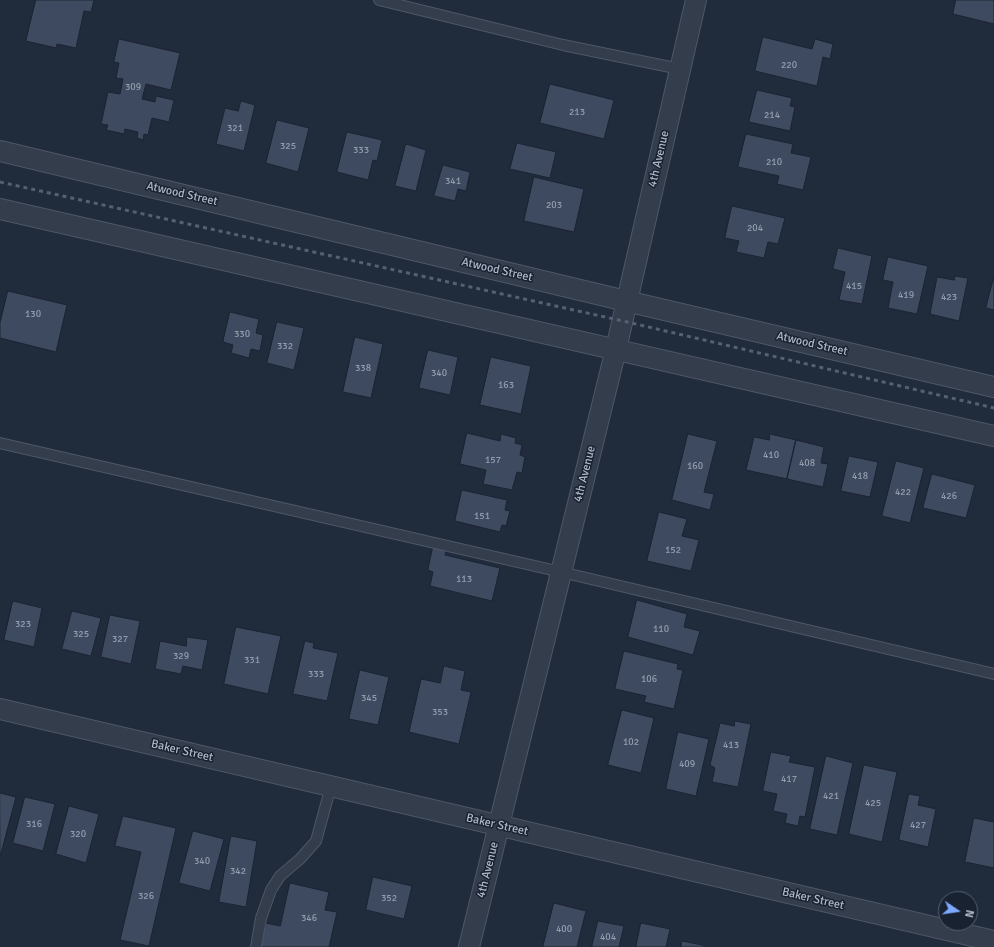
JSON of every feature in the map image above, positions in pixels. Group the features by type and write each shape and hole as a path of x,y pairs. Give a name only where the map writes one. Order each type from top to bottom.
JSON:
{"street":[{"name":"4th Avenue","path":"468,947 616,349 696,0"},
{"name":"Atwood Street","path":"0,151 626,301 994,387"},
{"path":"0,209 994,436"},
{"name":"Baker Street","path":"0,709 994,941"}],"lane":[{"path":"379,0 563,45 680,70"},
{"path":"0,443 561,572 994,674"},
{"path":"256,947 261,918 271,890 280,876 300,859 316,841 332,786"}],"building":[{"path":"36,0 94,0 91,12 84,11 76,48 57,44 56,48 26,41"},
{"path":"956,0 994,0 994,24 953,14"},
{"path":"763,37 812,49 815,39 833,44 830,59 823,57 817,86 755,71"},
{"path":"119,39 180,53 171,90 146,84 142,99 155,102 156,96 174,100 169,122 152,118 148,135 144,134 143,140 137,138 138,132 125,129 124,134 106,130 108,125 101,124 108,92 120,94 123,79 116,78 119,63 114,62"},
{"path":"550,84 614,100 604,139 540,123"},
{"path":"757,90 792,98 790,106 795,107 790,131 749,122"},
{"path":"241,101 255,105 244,151 216,144 225,108 238,111"},
{"path":"277,120 309,128 298,172 266,163"},
{"path":"347,132 382,140 377,161 373,160 368,180 337,172"},
{"path":"746,134 793,144 791,153 811,157 803,190 777,184 779,176 738,167"},
{"path":"517,143 556,152 550,178 510,169"},
{"path":"406,144 426,150 416,191 395,186"},
{"path":"443,165 470,172 466,191 458,189 455,201 434,196"},
{"path":"534,177 584,189 574,232 524,221"},
{"path":"732,206 785,218 778,244 768,242 764,258 736,252 739,241 725,238"},
{"path":"838,248 872,256 862,304 839,300 845,272 833,269"},
{"path":"888,257 928,266 917,314 888,308 893,282 883,280"},
{"path":"955,276 968,278 959,321 930,314 937,277 954,280"},
{"path":"994,276 994,310 986,308"},
{"path":"8,291 67,305 56,352 0,338 0,323"},
{"path":"230,312 259,319 256,333 263,335 260,351 251,349 249,358 231,353 233,345 223,342"},
{"path":"277,322 304,328 294,370 267,363"},
{"path":"355,337 383,344 371,398 343,392"},
{"path":"428,350 458,357 450,395 419,388"},
{"path":"491,357 531,366 521,414 480,405"},
{"path":"467,433 500,441 501,434 516,438 515,443 522,445 520,455 525,457 522,473 517,472 512,490 483,484 486,470 460,464"},
{"path":"688,434 717,441 704,492 714,494 710,510 672,500"},
{"path":"770,434 796,440 787,479 746,470 754,437 769,440"},
{"path":"796,440 824,447 821,463 828,464 823,487 787,479"},
{"path":"849,456 878,462 870,497 841,491"},
{"path":"896,461 924,468 910,523 882,516"},
{"path":"932,474 975,485 966,518 923,508"},
{"path":"462,490 507,500 505,510 510,511 506,526 502,525 500,532 455,521"},
{"path":"659,512 687,519 682,536 699,540 691,571 647,561"},
{"path":"433,547 446,550 445,555 500,568 492,601 430,586 433,572 428,570"},
{"path":"637,600 687,614 684,627 700,631 693,655 628,637"},
{"path":"13,601 42,608 34,647 4,640"},
{"path":"72,611 101,618 91,656 62,649"},
{"path":"110,615 140,621 131,664 101,657"},
{"path":"236,627 281,636 268,694 224,684"},
{"path":"187,637 208,640 202,670 183,666 181,674 155,669 160,641 186,646"},
{"path":"305,641 314,643 313,648 338,653 327,701 293,694"},
{"path":"624,651 678,664 677,669 683,670 674,709 644,702 646,696 615,689"},
{"path":"444,666 465,671 461,690 471,692 459,744 409,732 421,679 440,683"},
{"path":"360,670 389,677 378,725 349,719"},
{"path":"622,710 654,718 641,773 608,765"},
{"path":"735,721 751,724 738,787 712,782 715,768 710,765 720,723 734,726"},
{"path":"678,732 709,739 696,796 666,789"},
{"path":"771,752 791,756 789,762 815,767 805,817 800,816 798,826 785,823 787,814 773,811 777,794 763,791"},
{"path":"826,756 853,763 837,835 810,829"},
{"path":"864,765 897,772 882,842 849,834"},
{"path":"0,793 16,797 0,857"},
{"path":"909,794 920,796 918,805 936,809 928,847 899,840"},
{"path":"25,797 55,804 43,851 13,843"},
{"path":"69,806 99,814 86,863 56,854"},
{"path":"123,816 176,828 149,946 120,940 141,852 115,846"},
{"path":"974,818 994,822 994,868 965,862"},
{"path":"193,831 224,839 210,891 179,883"},
{"path":"231,836 257,841 246,907 219,902"},
{"path":"373,877 412,886 404,919 366,910"},
{"path":"290,883 329,892 325,910 337,912 329,947 260,946 266,923 280,926"},
{"path":"554,903 586,911 577,947 543,947"},
{"path":"598,921 624,926 619,947 592,947"},
{"path":"641,923 670,929 666,947 636,947"},
{"path":"682,941 707,946 681,947"}],"railway":[{"path":"0,182 623,321 994,408"}]}
